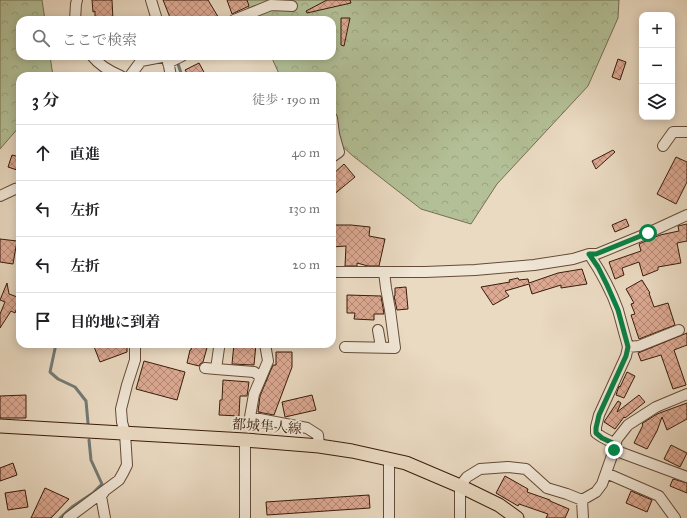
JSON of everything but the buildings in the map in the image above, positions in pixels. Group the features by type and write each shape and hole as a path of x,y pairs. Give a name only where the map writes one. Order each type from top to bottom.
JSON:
{"main road":[{"name":"都城隼人線","path":"0,426 245,440 319,446 352,451 406,463 460,486 499,506 517,518"}],"street":[{"path":"74,16 78,0"},
{"path":"151,0 156,16"},
{"path":"242,16 270,3 292,6"},
{"path":"95,60 111,72"},
{"path":"133,72 141,61 152,60"},
{"path":"171,72 173,60"},
{"path":"663,146 673,132 687,132"},
{"path":"336,141 339,152 336,154"},
{"path":"0,196 16,188"},
{"path":"336,272 425,272 483,270 534,265 573,259 589,254 596,254 687,215"},
{"path":"589,254 598,267 618,310 628,347 626,356 599,415 596,433 615,447 687,477"},
{"path":"345,347 395,348 384,272"},
{"path":"378,330 380,347"},
{"path":"628,347 639,346 679,330"},
{"path":"68,518 119,480 127,465 125,433 121,409 135,360 135,348"},
{"path":"216,369 219,348"},
{"path":"266,348 268,361 254,394 250,417 307,428 318,435 319,446"},
{"path":"205,368 254,372 261,377"},
{"path":"582,500 596,492 602,484 617,439 628,425 656,407 687,394"},
{"path":"245,440 245,518"},
{"path":"389,459 389,518"},
{"path":"460,518 460,486 467,477 480,470 508,467 526,469 547,488 582,500"},
{"path":"606,473 659,496 675,518"},
{"path":"104,492 101,496 104,518"},
{"path":"582,500 583,518"}],"green space":[{"path":"0,0 42,0 44,16 16,16 16,60 51,60 52,72 16,72 16,131 0,149"},
{"path":"245,0 619,0 618,18 588,86 497,184 471,224 421,209 353,156 336,141 336,72 278,72 273,60 336,60 336,16 252,16"}],"waterway":[{"path":"177,61 181,72"},
{"path":"55,348 50,372 58,379 75,387 86,401 88,423"},
{"path":"60,518 72,507 93,493 102,484 91,460 89,440"}],"route":[{"path":"614,450 615,444 602,438 596,433 596,428 599,415 626,356 628,347 618,310 598,267 589,254 596,254 648,233"}]}
